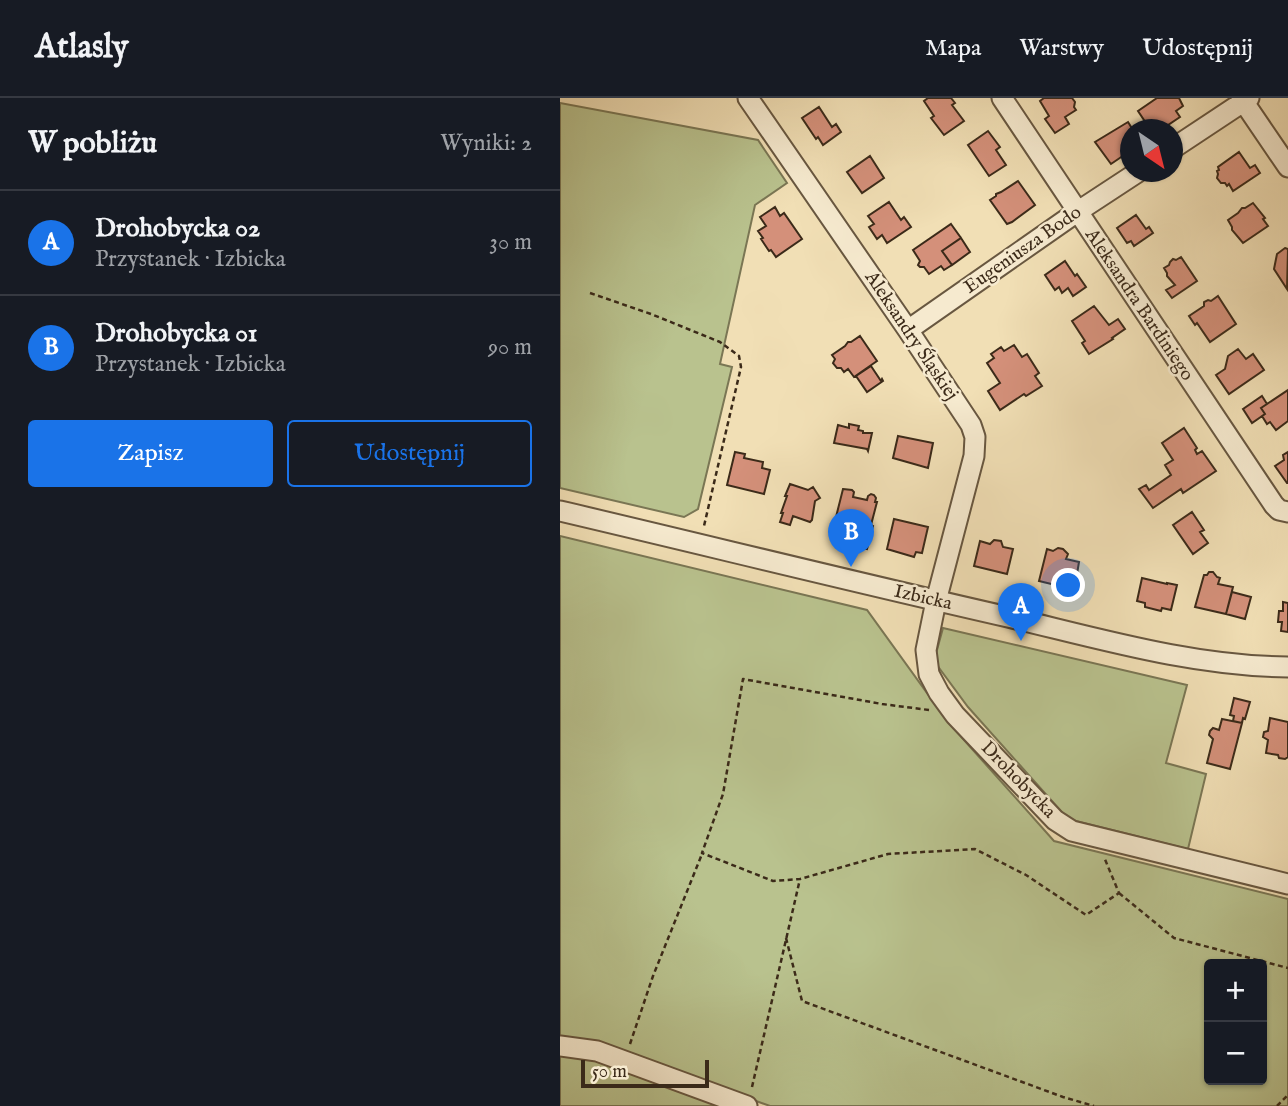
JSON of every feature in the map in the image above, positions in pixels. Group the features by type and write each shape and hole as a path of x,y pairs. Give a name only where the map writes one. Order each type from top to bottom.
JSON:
{"street":[{"name":"Aleksandry Śląskiej","path":"748,98 971,425 975,438 974,456 936,601"},
{"name":"Aleksandra Bardiniego","path":"1002,98 1273,505 1284,511"},
{"path":"1183,141 1245,99 1288,167"},
{"name":"Eugeniusza Bodo","path":"908,330 1123,182"},
{"name":"Izbicka","path":"560,511 1175,656 1224,664 1288,667"},
{"name":"Drohobycka","path":"936,601 926,650 929,674 939,693 955,715 1055,820 1072,831 1096,838 1288,884"},
{"path":"560,1046 597,1051 749,1100"}],"path":[{"path":"590,293 720,342 739,356 741,367 698,543"},
{"path":"625,1061 653,976 723,794 743,679 955,715"},
{"path":"1096,838 1119,893 1174,938 1288,968"},
{"path":"702,853 773,881 800,879 888,854 975,849 1027,875 1086,915 1119,893"},
{"path":"749,1100 800,879"},
{"path":"786,938 802,1001 1094,1106"},
{"path":"1277,1106 1288,1095"}],"green space":[{"path":"560,103 758,140 787,183 755,205 720,364 732,367 698,509 684,517 560,488"},
{"path":"560,536 867,610 948,722 1054,841 1288,899 1288,1106 770,1106 599,1044 560,1041"},
{"path":"943,628 1187,685 1166,763 1206,774 1188,849 1068,819 968,707 934,661"},
{"path":"560,1053 588,1057 724,1106 560,1106"}],"building":[{"path":"928,98 951,98 955,103 952,105 964,121 944,135 931,118 934,116 924,101"},
{"path":"1044,98 1072,98 1075,102 1076,110 1065,117 1069,124 1055,133 1045,119 1049,116 1040,101"},
{"path":"1157,98 1179,98 1183,106 1176,111 1180,117 1177,119 1143,119 1138,111"},
{"path":"819,107 832,127 836,124 841,132 823,145 802,118"},
{"path":"1120,127 1120,158 1111,164 1095,142"},
{"path":"988,131 1000,147 996,150 1006,165 989,176 968,145"},
{"path":"1239,152 1250,168 1255,165 1260,173 1233,191 1229,184 1227,186 1221,183 1217,178 1217,171 1218,167"},
{"path":"870,156 884,178 862,193 847,172"},
{"path":"1018,181 1035,205 1007,224 990,200"},
{"path":"889,202 901,220 904,217 911,227 887,243 882,235 877,239 869,227 874,224 868,216"},
{"path":"1253,203 1268,226 1243,243 1232,230 1228,220"},
{"path":"775,207 780,216 784,213 802,239 776,257 769,251 758,231 766,226 760,217"},
{"path":"1136,215 1146,229 1149,227 1153,233 1134,246 1131,241 1127,243 1117,228"},
{"path":"951,224 961,238 942,251 952,265 944,270 941,266 929,274 924,267 918,265 920,261 913,250"},
{"path":"961,238 970,252 952,265 942,251"},
{"path":"1285,248 1288,249 1287,289 1274,269 1277,254"},
{"path":"1181,257 1197,281 1172,298 1166,290 1175,285 1164,268 1173,259"},
{"path":"1065,261 1086,287 1073,296 1068,288 1062,293 1059,287 1055,290 1045,275"},
{"path":"1218,296 1236,324 1210,342 1189,316 1204,306 1204,302"},
{"path":"1094,306 1109,325 1118,319 1125,329 1089,354 1082,343 1085,341 1072,321"},
{"path":"860,336 877,361 854,377 848,369 844,372 837,368 832,355"},
{"path":"1014,345 1022,357 1027,354 1039,373 1035,376 1042,386 1000,410 988,391 1000,383 987,363 994,358 991,354 1001,347 1004,351"},
{"path":"1238,349 1246,359 1253,354 1264,370 1229,394 1216,375 1225,369 1228,356"},
{"path":"871,366 883,381 867,392 856,376"},
{"path":"1288,390 1288,421 1276,430 1270,422 1267,424 1261,408"},
{"path":"1262,396 1267,404 1261,408 1265,414 1252,423 1243,409"},
{"path":"849,424 859,426 858,430 863,433 872,433 868,451 834,443 838,425 849,428"},
{"path":"1184,428 1197,448 1197,454 1202,451 1216,471 1183,493 1181,489 1153,508 1139,489 1146,485 1149,490 1171,475 1165,465 1173,460 1162,443"},
{"path":"898,436 933,443 928,468 893,458"},
{"path":"735,452 745,454 744,458 763,462 762,468 770,470 764,494 727,485"},
{"path":"1288,452 1287,483 1275,466 1284,460 1283,455"},
{"path":"790,484 808,490 813,487 820,498 815,501 810,522 793,516 790,525 780,522"},
{"path":"843,489 852,490 853,497 867,500 871,494 876,498 867,549 852,545 857,522 849,520 849,524 843,526 835,521"},
{"path":"1192,512 1204,530 1200,532 1208,543 1193,554 1173,525"},
{"path":"894,519 928,527 922,553 916,552 914,557 887,549"},
{"path":"994,540 1001,541 1003,547 1013,549 1007,574 974,566 980,541 990,544"},
{"path":"1058,548 1068,554 1066,559 1079,562 1072,589 1039,581 1047,549 1053,551"},
{"path":"1209,572 1220,578 1218,584 1233,587 1226,614 1195,607 1204,575"},
{"path":"1142,578 1177,585 1171,610 1162,608 1161,611 1145,607 1145,603 1137,601"},
{"path":"1232,592 1251,597 1245,619 1226,614"},
{"path":"1283,602 1288,603 1288,632 1281,631 1282,622 1278,622 1279,611 1283,611"},
{"path":"1234,698 1250,702 1242,723 1233,721 1234,716 1230,715"},
{"path":"1270,718 1288,722 1288,757 1285,759 1266,753 1268,740 1263,737 1264,732 1268,731"},
{"path":"1222,719 1242,723 1230,769 1207,763 1213,739 1209,735 1210,731 1213,728 1219,730"}],"place":[{"name":"Drohobycka 01","path":"851,567"},
{"name":"Drohobycka 02","path":"1021,641"}]}
